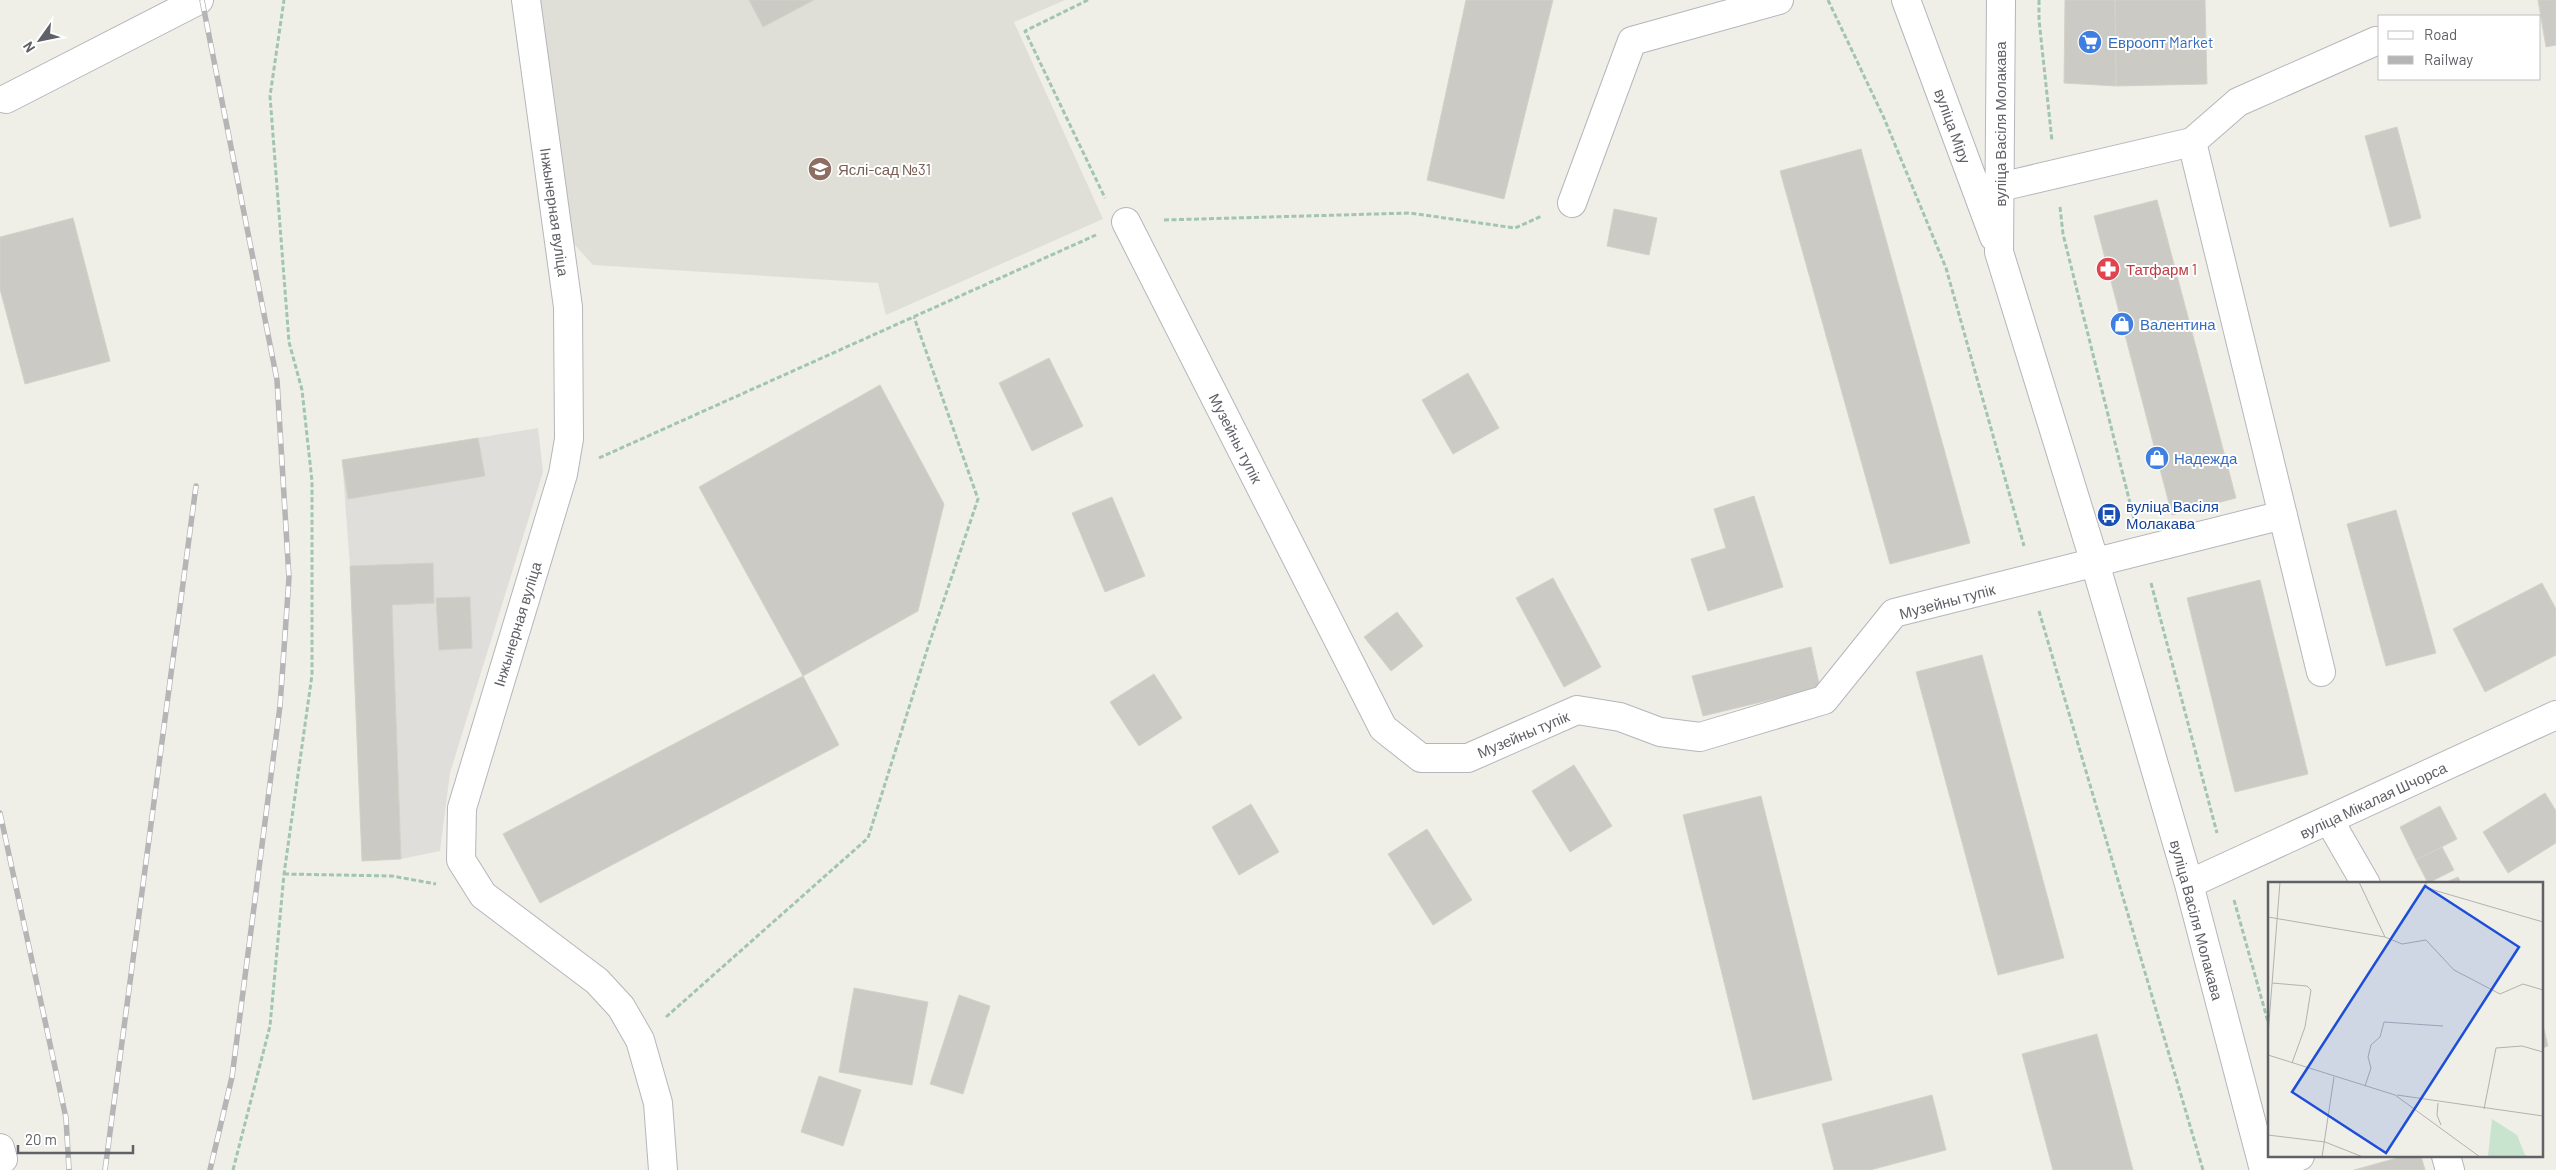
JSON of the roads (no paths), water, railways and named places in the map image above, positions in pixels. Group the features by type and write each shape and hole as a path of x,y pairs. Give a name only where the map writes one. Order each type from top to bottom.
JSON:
{"street":[{"path":"6,99 199,0"},
{"name":"Інжынерная вуліца","path":"526,0 568,306 569,439 563,474 462,808 462,860 483,895 597,981 621,1007 640,1040 658,1103 663,1170"},
{"path":"1572,203 1632,41 1778,0"},
{"name":"вуліца Міру","path":"1906,0 1999,252"},
{"name":"вуліца Васіля Молакава","path":"2000,0 1999,252 2095,563 2189,884 2265,1170"},
{"path":"2000,187 2192,142 2238,102 2376,41"},
{"path":"2192,142 2321,672"},
{"name":"Музейны тупік","path":"1126,222 1383,728 1421,758 1468,758 1578,710 1620,717 1660,732 1700,737 1824,700 1894,613 2283,515"},
{"name":"вуліца Мікалая Шчорса","path":"2189,884 2556,715"},
{"path":"2329,820 2365,882"},
{"path":"0,1148 3,1159 0,1162"},
{"path":"2265,1170 2295,1158"}],"railway":[{"path":"202,0 277,380 289,578 280,706 232,1077 210,1170"},
{"path":"105,1170 196,486"},
{"path":"0,813 66,1118 69,1170"}],"place":[{"name":"Евроопт Market","path":"2090,42"},
{"name":"Яслі-сад №31","path":"820,169"},
{"name":"Татфарм 1","path":"2108,269"},
{"name":"Валентина","path":"2122,324"},
{"name":"Надежда","path":"2157,458"},
{"name":"вуліца Васіля Молакава","path":"2109,515"}]}
